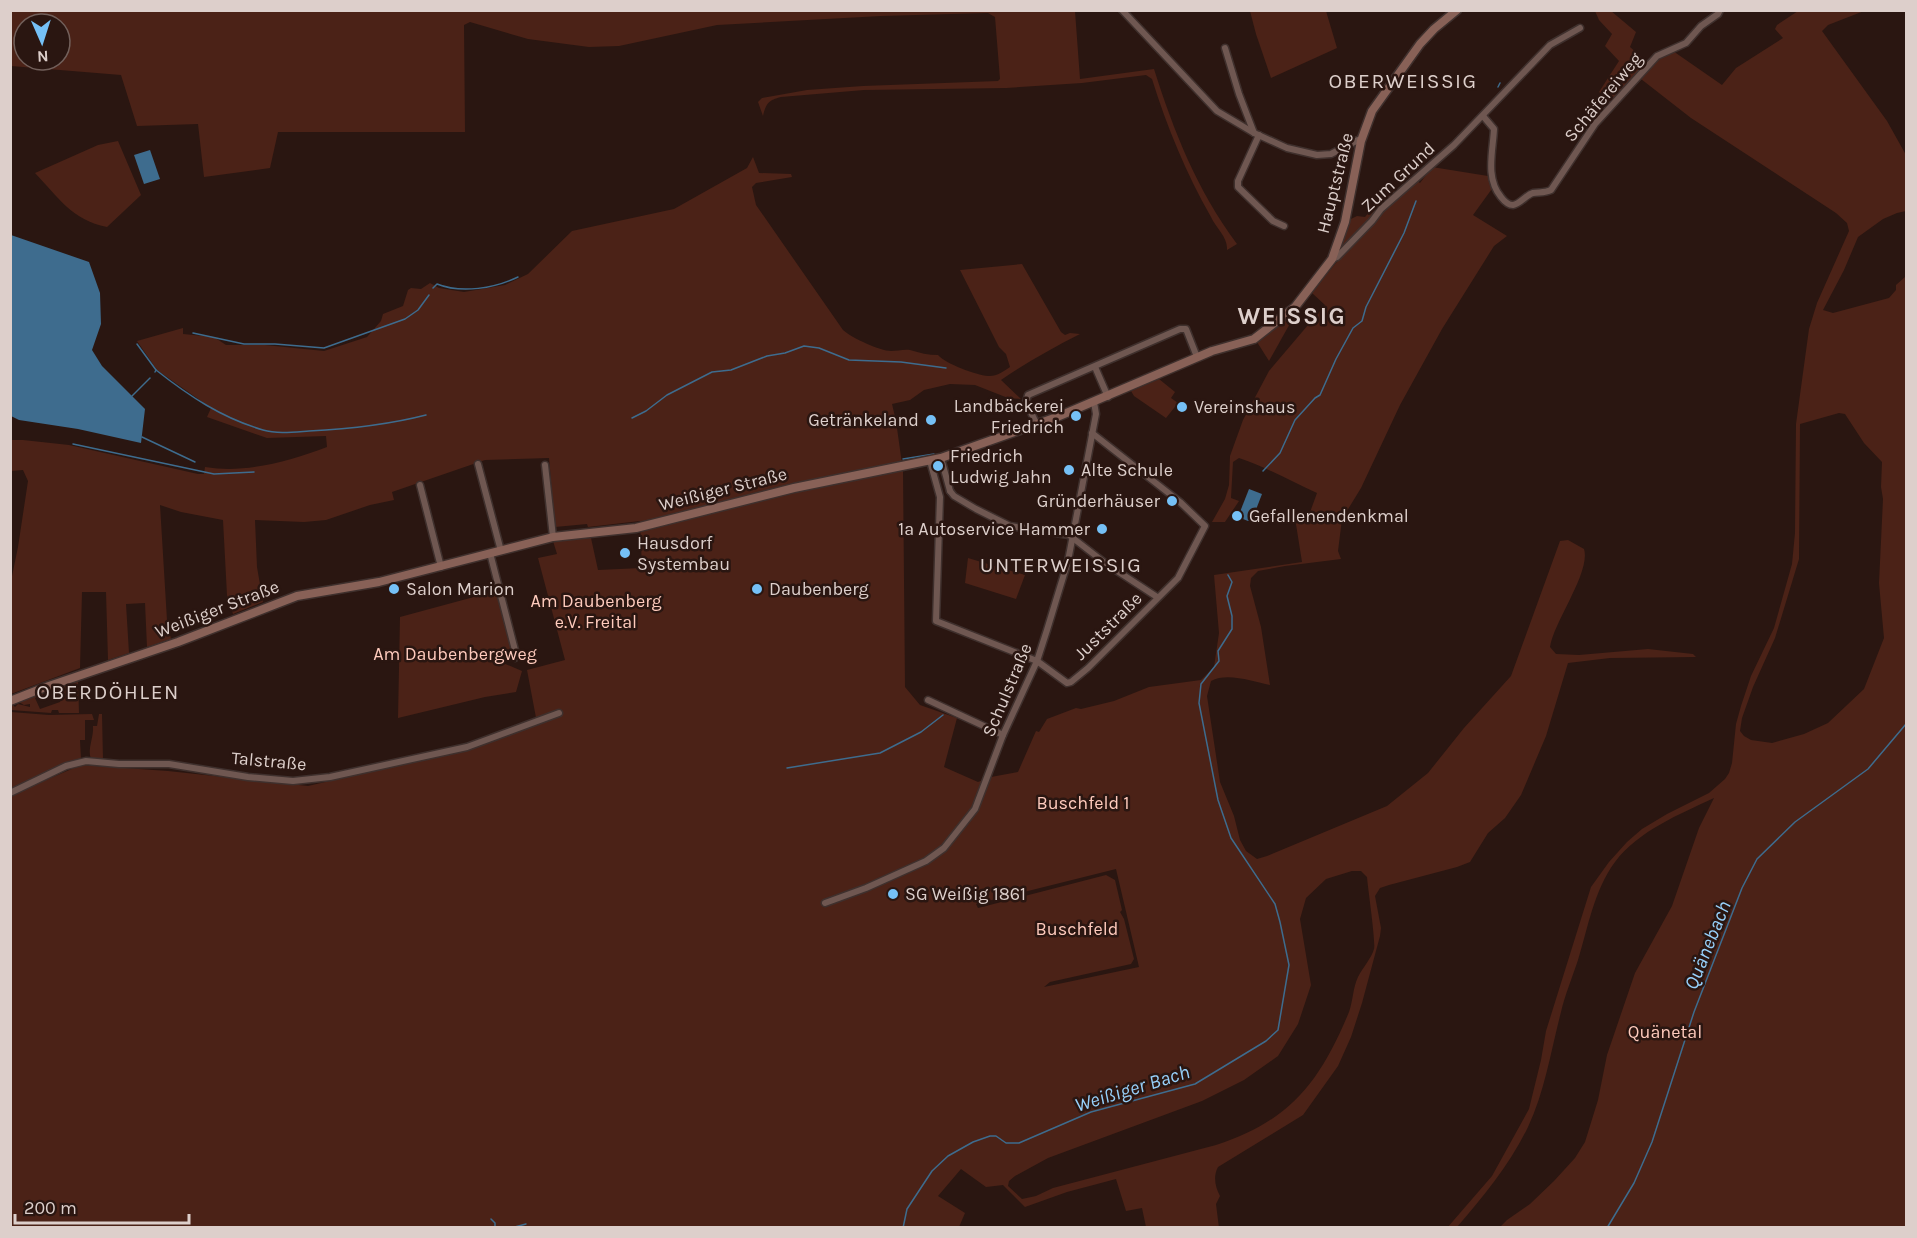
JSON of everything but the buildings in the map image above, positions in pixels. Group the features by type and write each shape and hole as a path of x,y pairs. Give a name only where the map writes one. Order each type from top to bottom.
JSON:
{"street":[{"path":"1122,10 1217,111 1256,134 1287,148 1317,155 1331,154 1356,141 1361,141"},
{"name":"Hauptstraße","path":"899,467 941,458 1037,425 1108,397 1197,357 1254,339 1296,307 1332,259 1345,222 1361,141 1372,111 1407,59 1434,29 1457,10"},
{"name":"Schäfereiweg","path":"1483,116 1494,129 1491,167 1495,186 1502,198 1513,205 1531,194 1547,192 1594,124 1657,56 1686,43 1701,26 1723,10"},
{"name":"Zum Grund","path":"1332,259 1337,257 1381,209 1442,157 1550,45 1580,28"},
{"path":"1225,48 1239,94 1256,134 1238,181 1238,187 1273,221 1284,226"},
{"path":"1037,425 1026,402 1028,395 1183,328 1186,329 1197,357"},
{"path":"1095,367 1108,397"},
{"name":"Schulstraße","path":"825,903 916,866 944,848 975,809 1004,735 1037,661 1068,561 1096,414 1094,402"},
{"name":"Juststraße","path":"1037,661 1063,682 1071,682 1088,668 1183,571 1205,526 1180,502 1092,433"},
{"path":"941,458 950,491 954,496 1000,522 1018,528 1069,535 1157,597"},
{"path":"930,461 940,493 936,621 1037,661"},
{"path":"478,464 501,550"},
{"path":"545,465 553,537"},
{"name":"Weißiger Straße","path":"10,701 178,642 297,596 372,584 553,537 636,528 794,488 899,467"},
{"path":"420,486 441,567"},
{"path":"940,493 950,491"},
{"path":"490,554 516,654 515,658"},
{"path":"928,700 1004,735"},
{"name":"Talstraße","path":"10,793 66,766 86,761 119,764 169,764 248,777 293,781 330,777 467,747 559,713"}],"green space":[{"path":"10,11 1075,11 1080,79 1154,69 1198,182 1237,244 1227,250 1224,237 1193,184 1178,150 1152,79 1146,75 1082,83 1006,88 864,90 781,97 769,103 763,116 758,102 762,98 807,90 998,81 1000,79 995,17 988,13 717,25 619,46 589,47 528,39 470,22 464,25 465,132 278,132 270,168 204,177 198,124 137,126 121,75 72,71 72,12 12,12 12,66"},
{"path":"1250,11 1326,11 1337,48 1271,78"},
{"path":"1595,11 1611,11 1636,32 1630,47 1647,62 1625,89 1611,101 1599,92 1619,61 1605,46 1612,34 1599,20"},
{"name":"Quänetal","path":"1798,11 1864,11 1828,25 1822,31 1887,121 1906,155 1906,211 1883,219 1858,237 1823,310 1833,313 1889,298 1896,290 1896,285 1905,277 1906,1227 1500,1227 1530,1204 1554,1181 1575,1158 1585,1142 1598,1100 1607,1055 1635,973 1672,906 1699,828 1714,798 1647,832 1624,851 1608,873 1592,909 1563,1006 1543,1085 1528,1127 1505,1167 1487,1191 1457,1227 1447,1228 1492,1176 1529,1109 1546,1031 1591,887 1609,862 1642,829 1709,793 1729,773 1741,706 1751,676 1774,628 1792,564 1795,533 1796,424 1809,329 1817,303 1849,231 1847,223 1836,213 1691,118 1641,79 1663,55 1673,51 1722,85 1736,68 1783,38 1775,29 1777,25","holes":["1839,413 1845,414 1864,443 1882,462 1883,499 1879,583 1884,638 1864,689 1828,723 1804,734 1772,743 1751,740 1740,731 1742,718 1775,638 1799,559 1800,424"]},
{"path":"118,141 141,195 107,227 95,224 75,213 35,173 98,145"},
{"path":"753,157 759,173 791,174 792,177 756,183 752,187 756,205 843,330 859,340 891,351 908,350 938,355 954,365 983,375 991,376 1000,373 1010,367 1006,354 999,347 960,270 1022,264 1061,332 1065,335 1080,334 1001,380 1021,399 1008,398 975,385 950,384 924,390 910,400 892,404 903,471 905,687 920,705 957,718 944,767 978,782 1018,772 1036,731 1039,732 1047,719 1076,708 1081,709 1114,701 1149,687 1201,680 1214,667 1219,633 1214,575 1302,562 1295,518 1309,515 1317,493 1269,470 1239,458 1233,462 1231,498 1239,501 1225,522 1212,522 1225,499 1229,485 1230,456 1243,420 1269,371 1325,305 1312,293 1375,220 1416,180 1420,183 1432,167 1488,176 1494,186 1473,215 1507,236 1494,246 1442,329 1400,405 1361,488 1342,519 1338,551 1341,559 1258,571 1251,578 1250,586 1261,627 1270,685 1248,680 1218,678 1211,681 1207,696 1220,782 1234,816 1240,840 1246,851 1257,859 1267,856 1387,806 1428,773 1464,728 1511,676 1560,541 1568,540 1584,549 1585,559 1577,583 1553,636 1550,647 1556,654 1579,655 1648,649 1693,654 1696,657 1610,658 1568,663 1546,736 1521,795 1505,818 1488,833 1470,862 1380,888 1375,896 1381,928 1380,936 1362,1003 1351,1037 1338,1066 1303,1115 1218,1167 1215,1178 1220,1196 1216,1204 1219,1228 1146,1227 1142,1208 1126,1211 1116,1179 1067,1192 1025,1207 1003,1185 986,1187 961,1169 938,1196 965,1213 959,1227 11,1227 11,795 81,765 168,771 308,786 468,749 537,723 527,670 565,660 538,558 557,554 553,541 591,538 598,570 642,568 640,521 588,527 587,524 555,527 549,458 485,460 392,492 394,500 370,505 326,520 304,522 255,520 257,567 263,602 233,614 227,595 223,520 181,512 160,505 167,620 171,639 147,647 145,603 126,604 129,653 108,660 106,592 82,592 80,668 11,694 11,581 28,481 23,470 11,471 11,440 69,445 198,474 204,474 205,467 236,469 267,465 327,447 326,436 267,438 207,417 211,408 157,370 137,341 183,328 183,334 214,337 226,345 265,345 324,351 367,337 381,321 383,314 403,306 408,290 411,288 421,289 430,283 439,288 464,292 505,285 528,274 572,231 674,209 747,168","holes":["1116,869 1139,967 1044,987 1050,982 1131,964 1134,959 1124,919 1120,912 1122,910 1115,880 1106,875 978,908 976,904","1352,871 1361,871 1367,877 1374,949 1358,977 1349,1012 1326,1059 1314,1079 1283,1111 1264,1124 1216,1145 1053,1188 1036,1196 1022,1199 1008,1186 1009,1181 1015,1176 1048,1158 1202,1101 1244,1080 1278,1056 1298,1024 1311,985 1300,919 1306,898 1326,879"]},
{"path":"1391,186 1396,190 1338,252 1349,220 1357,216 1365,217"},
{"path":"1295,310 1297,311 1269,361 1257,342"},
{"path":"1159,379 1175,392 1171,398 1178,403 1166,418 1134,396 1131,391"},
{"path":"968,558 1025,575 1016,599 965,583"},
{"name":"Am Daubenbergweg","path":"496,591 513,646 503,663 522,671 516,692 398,718 400,617"},
{"path":"78,680 79,713 59,713 58,710 52,710 51,713 11,710 10,706 15,707 18,704 30,707 30,704 24,705 19,702 42,693 43,695 35,698 40,709 60,702 62,697 56,697 59,694 58,689 55,688"},
{"path":"11,712 49,715 92,714 94,720 85,720 85,740 80,740 81,759 52,770 11,791"},
{"path":"99,714 102,714 103,760 91,759 90,755 93,726 97,726"}],"water":[{"path":"150,150 160,179 144,184 134,155"},
{"path":"11,235 89,262 100,293 101,324 92,350 102,366 145,409 141,443 78,429 19,420 11,416"},
{"path":"1249,489 1262,494 1252,520 1248,521 1238,517"}],"waterway":[{"path":"1498,87 1500,83"},
{"name":"Weißiger Bach","path":"1263,471 1280,453 1295,420 1320,395 1353,328 1362,321 1366,307 1404,233 1416,201"},
{"path":"433,288 437,284 457,289 478,288 518,277"},
{"path":"193,333 244,344 324,348 405,319 418,310 429,295"},
{"path":"137,344 156,370"},
{"path":"632,418 646,411 667,395 712,372 731,370 767,356 785,353 804,346 819,348 849,360 901,362 946,368"},
{"path":"155,372 156,370 181,389 220,413 268,431 292,432 353,428 426,415"},
{"path":"132,396 150,378"},
{"path":"142,437 195,462"},
{"path":"73,444 214,474 254,472"},
{"path":"903,459 934,454"},
{"name":"Weißiger Bach","path":"903,1228 907,1209 932,1171 948,1156 973,1142 996,1136 1006,1143 1019,1143 1091,1112 1195,1084 1266,1041 1278,1030 1289,965 1280,922 1275,904 1231,838 1218,800 1199,703 1201,684 1219,661 1218,651 1232,629 1232,616 1227,596 1232,582 1228,575"},
{"path":"787,768 880,753 921,732 943,715"},
{"name":"Quänebach","path":"1607,1228 1634,1183 1652,1142 1694,1012 1742,888 1757,859 1795,822 1868,769 1906,724"},
{"path":"491,1219 495,1223 495,1228"},
{"path":"511,1228 526,1224"}],"place":[{"name":"Vereinshaus","path":"1182,407"},
{"name":"Landbäckerei Friedrich","path":"1076,416"},
{"name":"Getränkeland","path":"931,420"},
{"name":"Friedrich Ludwig Jahn","path":"938,466"},
{"name":"Alte Schule","path":"1069,470"},
{"name":"Gründerhäuser","path":"1172,501"},
{"name":"Gefallenendenkmal","path":"1237,516"},
{"name":"1a Autoservice Hammer","path":"1102,529"},
{"name":"Hausdorf Systembau","path":"625,553"},
{"name":"Salon Marion","path":"394,589"},
{"name":"Daubenberg","path":"757,589"},
{"name":"SG Weißig 1861","path":"893,894"}],"district":[{"name":"OBERWEISSIG","path":"1403,81"},
{"name":"WEISSIG","path":"1292,316"},
{"name":"UNTERWEISSIG","path":"1061,565"},
{"name":"OBERDÖHLEN","path":"108,692"}],"park label":[{"name":"Am Daubenberg e.V. Freital","path":"596,611"},
{"name":"Buschfeld 1","path":"1083,803"},
{"name":"Buschfeld","path":"1077,929"}]}
